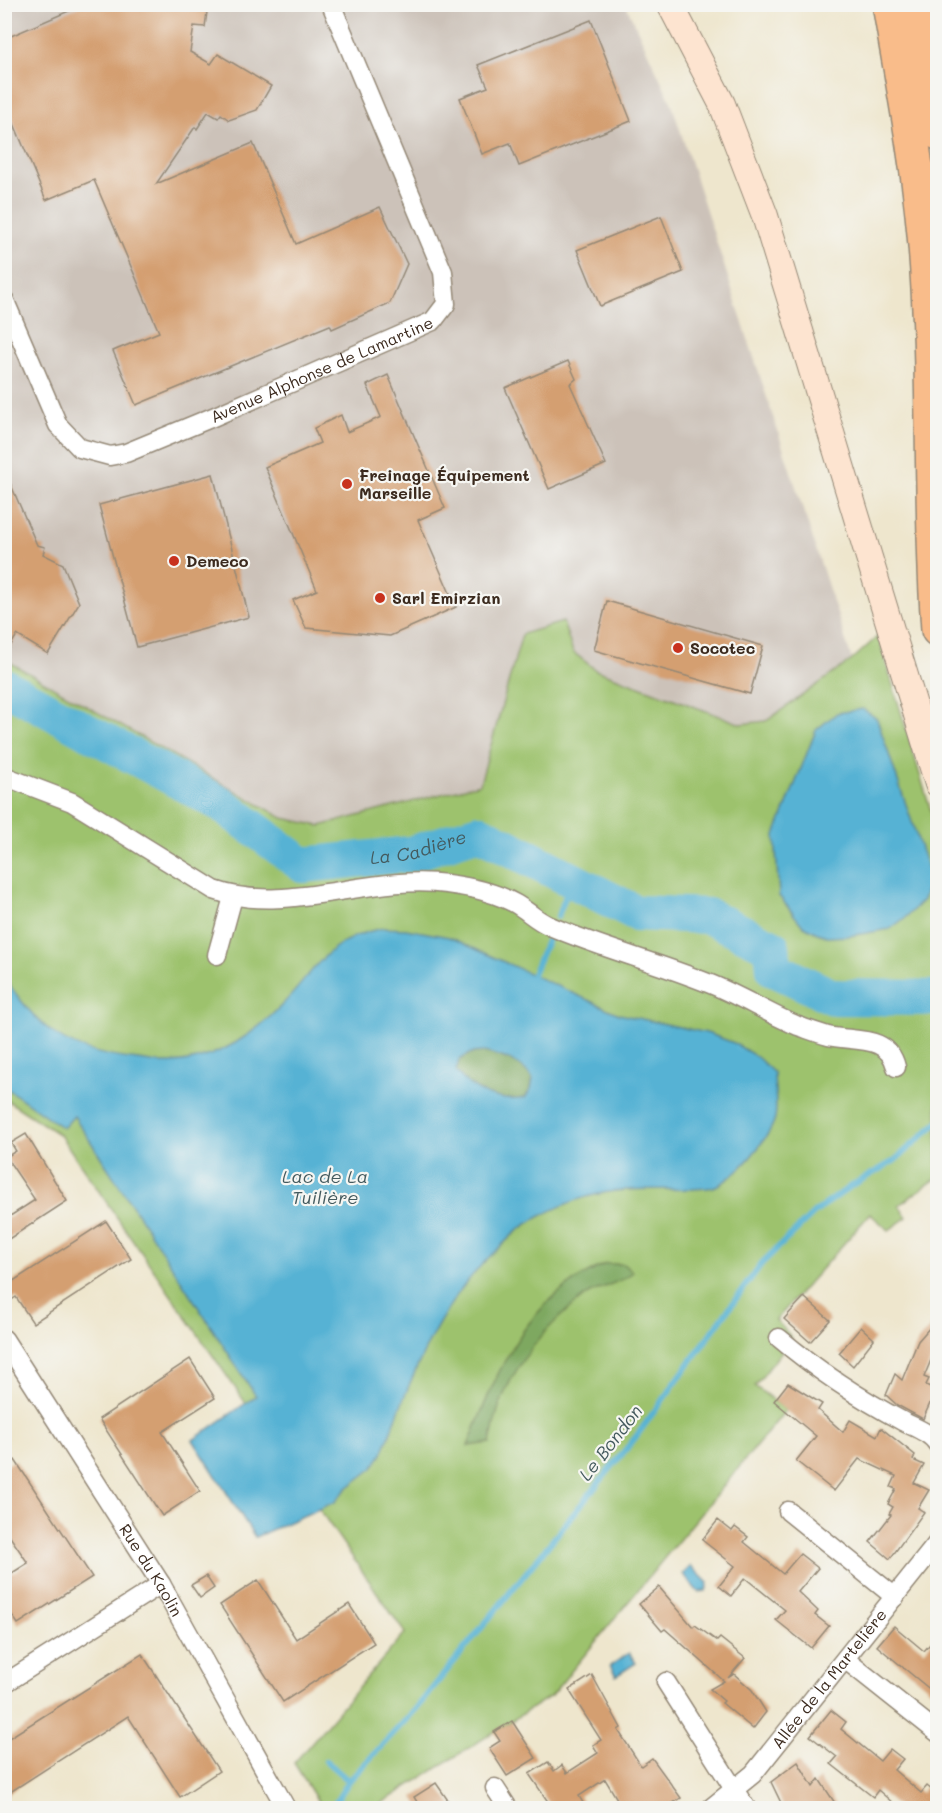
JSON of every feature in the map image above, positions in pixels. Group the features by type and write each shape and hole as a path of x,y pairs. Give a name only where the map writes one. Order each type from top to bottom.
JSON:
{"highway":[{"path":"889,4 916,167 924,234 933,565 938,630"},
{"path":"912,4 938,133"}],"main road":[{"path":"670,4 722,104 765,216 938,784"}],"street":[{"name":"Avenue Alphonse de Lamartine","path":"4,299 58,425 80,448 110,456 126,453 213,417 433,321 446,304 443,272 331,4"},
{"path":"4,777 72,802 214,890 233,897 282,896 364,885 415,882 445,883 476,889 503,897 549,926 712,984 798,1026 829,1036 878,1043 888,1050 896,1067"},
{"path":"217,955 233,897"},
{"path":"779,1338 812,1365 856,1395 936,1438"},
{"name":"Rue du Kaolin","path":"4,1339 161,1584 286,1809"},
{"path":"788,1511 895,1597"},
{"name":"Allée de la Martelière","path":"711,1809 753,1774 938,1542"},
{"path":"4,1684 161,1584"},
{"path":"846,1660 938,1733"},
{"path":"666,1682 746,1809"},
{"path":"495,1788 508,1809"}],"shaded area":[{"path":"5,5 626,5 671,102 852,660 766,721 741,724 596,670 573,652 563,622 523,634 480,784 320,826 283,818 5,659"}],"green space":[{"path":"563,622 573,652 596,670 741,724 766,721 852,660 878,636 937,831 937,1178 899,1205 907,1217 889,1230 870,1214 776,1320 792,1338 755,1386 786,1410 551,1696 374,1808 322,1808 294,1763 405,1633 60,1135 5,1099 4,659 283,818 320,826 480,784 522,634"},
{"path":"484,1052 512,1061 528,1072 533,1078 531,1089 525,1098 505,1099 486,1094 470,1085 456,1071 459,1060 471,1053"},
{"path":"606,1264 623,1264 633,1272 584,1297 545,1332 523,1360 505,1391 490,1443 468,1446 503,1364 534,1317 554,1296 578,1279"}],"water":[{"path":"863,709 877,719 929,872 928,886 923,900 890,929 830,937 802,925 779,896 775,835 816,730 837,713"},
{"name":"Lac de La Tuilière","path":"383,928 406,929 449,937 619,1014 707,1033 734,1043 757,1057 774,1073 776,1113 766,1138 748,1160 738,1171 717,1185 698,1189 612,1191 586,1197 560,1207 517,1231 478,1269 459,1292 443,1317 416,1370 382,1454 373,1468 347,1488 335,1502 255,1537 193,1440 256,1396 74,1116 63,1128 5,1087 5,979 44,1025 57,1036 72,1044 107,1055 130,1059 166,1063 186,1061 216,1053 255,1029 278,1009 333,949 362,934","holes":["484,1052 505,1058 528,1073 533,1079 531,1089 525,1098 506,1099 487,1094 470,1085 456,1071 459,1060 471,1053"]},
{"path":"691,1566 708,1583 706,1591 698,1592 683,1574"},
{"path":"629,1653 636,1663 616,1676 610,1666"}],"building":[{"path":"85,4 208,4 205,27 194,26 190,52 211,64 218,54 271,86 257,110 229,120 221,114 218,118 208,112 156,184 253,143 296,244 380,207 407,264 390,303 332,329 330,325 136,405 113,351 159,332 94,180 46,200 4,100 4,39"},
{"path":"591,20 631,121 519,166 510,143 482,154 460,98 488,87 478,65"},
{"path":"661,216 683,272 600,306 577,250"},
{"path":"568,361 576,379 570,384 606,464 549,489 505,388"},
{"path":"388,375 445,508 418,520 456,607 390,636 306,628 293,600 317,590 265,467 320,443 314,428 341,415 347,432 381,417 367,385"},
{"path":"4,469 37,545 45,547 43,554 63,564 79,603 48,654 17,635 4,656"},
{"name":"Demeco","path":"213,474 249,617 137,647 99,505"},
{"name":"Socotec","path":"607,601 763,646 750,694 594,650"},
{"path":"26,1134 67,1201 4,1242 4,1220 35,1200 6,1157 16,1151 11,1143"},
{"path":"106,1221 131,1259 33,1323 16,1297 4,1305 4,1287"},
{"path":"804,1297 830,1320 810,1342 784,1319"},
{"path":"938,1318 938,1343 924,1377 929,1379 926,1385 936,1390 923,1419 897,1405 886,1395 895,1374 902,1380 918,1341"},
{"path":"861,1327 874,1339 853,1366 839,1353"},
{"path":"190,1359 215,1398 162,1432 200,1491 162,1516 99,1419"},
{"path":"788,1383 822,1404 818,1410 843,1432 850,1420 877,1436 881,1428 915,1455 913,1460 924,1465 914,1483 929,1490 918,1508 924,1512 890,1559 870,1542 891,1515 889,1514 893,1507 888,1504 896,1489 891,1487 896,1476 859,1459 834,1491 796,1461 816,1436 774,1401"},
{"path":"15,1460 92,1577 18,1624 4,1603 4,1578 28,1563 4,1528 4,1467"},
{"path":"718,1520 732,1531 735,1527 748,1537 744,1542 783,1574 800,1554 818,1568 798,1592 818,1611 815,1615 829,1626 811,1648 776,1620 785,1610 745,1578 731,1596 719,1586 735,1566 702,1540"},
{"path":"206,1576 214,1588 200,1598 191,1585"},
{"path":"258,1580 296,1639 349,1604 374,1643 283,1702 220,1605"},
{"path":"659,1587 693,1627 695,1625 717,1641 720,1638 745,1658 728,1678 734,1674 752,1690 766,1712 753,1729 722,1703 724,1701 710,1689 724,1681 665,1629 662,1631 639,1604"},
{"path":"894,1626 924,1651 938,1635 938,1696 877,1646"},
{"path":"142,1654 219,1771 180,1797 128,1716 4,1796 4,1741"},
{"path":"592,1675 621,1728 618,1730 641,1766 652,1758 681,1798 664,1809 623,1809 605,1779 579,1796 583,1803 574,1809 553,1809 529,1774 548,1762 554,1771 562,1765 567,1773 598,1753 593,1745 601,1740 569,1690"},
{"path":"831,1710 846,1722 841,1729 880,1761 890,1749 903,1759 894,1770 921,1793 927,1786 938,1795 938,1809 900,1809 878,1790 873,1797 831,1764 837,1757 810,1736"},
{"path":"512,1721 536,1758 507,1776 489,1748 500,1741 494,1732"},
{"path":"798,1762 813,1787 819,1779 839,1809 784,1809 771,1782"},
{"path":"436,1783 454,1809 421,1809 414,1797"}],"waterway":[{"name":"La Cadière","path":"4,686 221,804 303,865 411,854 479,832 636,913 708,916 772,947 774,969 833,997 938,998"},
{"path":"558,916 572,880"},
{"path":"530,981 550,934"},
{"name":"Le Bondon","path":"332,1808 349,1781 415,1710 635,1438 762,1263 814,1213 851,1186 894,1161 938,1122"},
{"path":"326,1761 349,1781"}],"place":[{"name":"Freinage Équipement Marseille","path":"347,484"},
{"name":"Demeco","path":"174,561"},
{"name":"Sarl Emirzian","path":"380,598"},
{"name":"Socotec","path":"678,648"}]}
